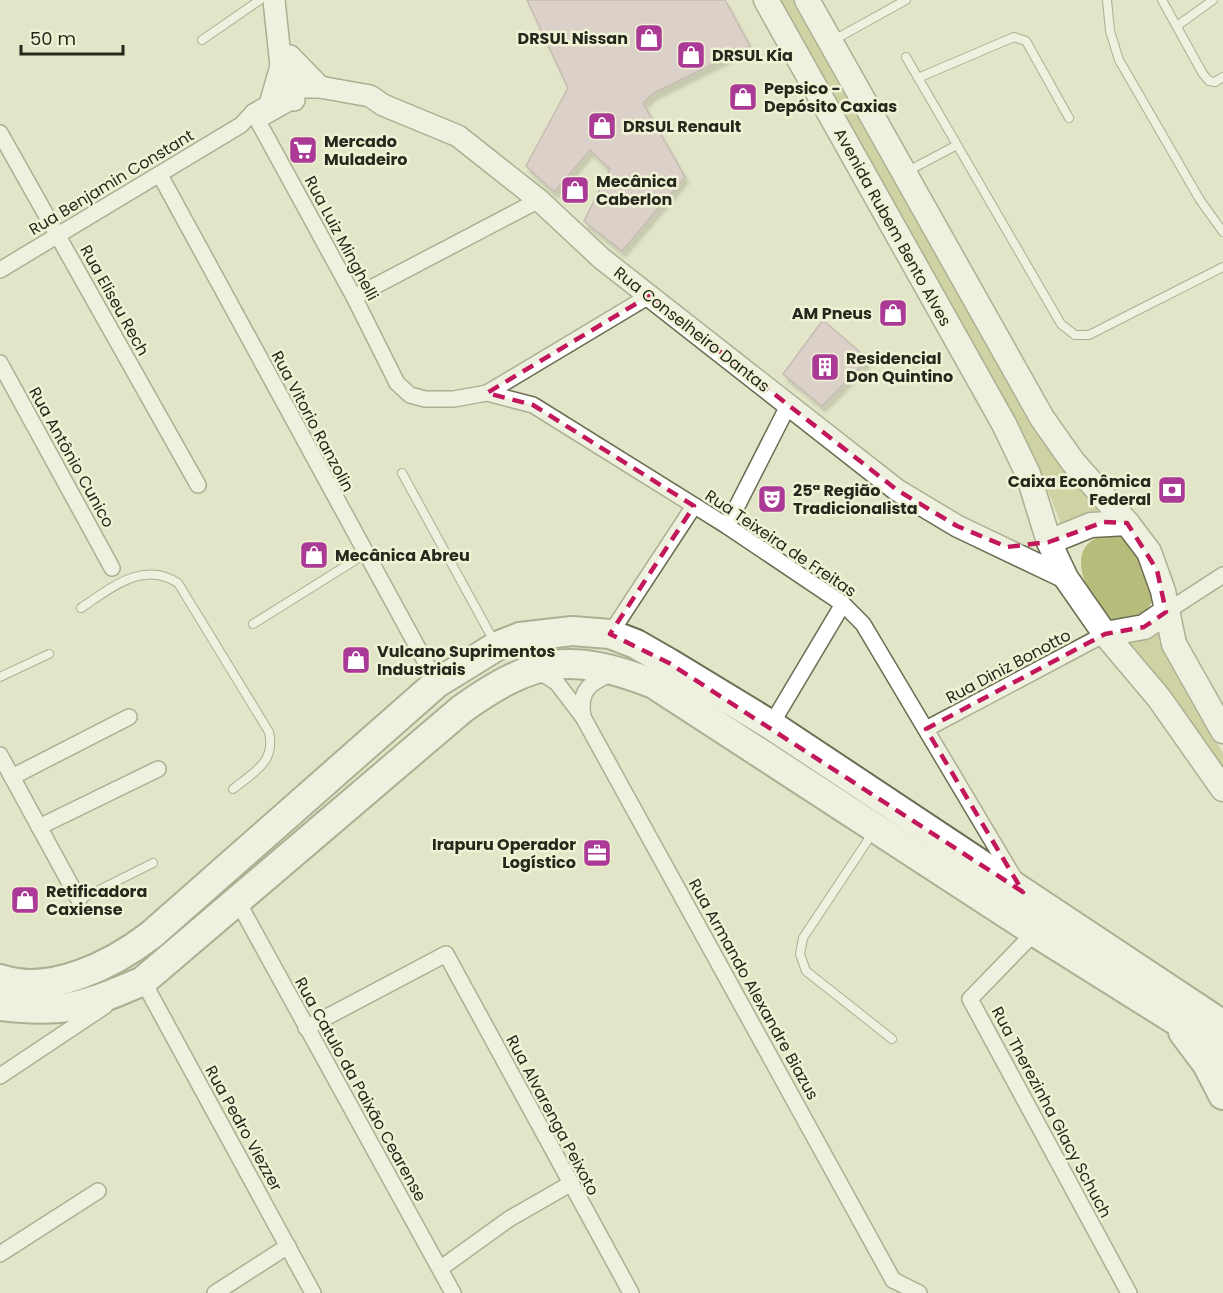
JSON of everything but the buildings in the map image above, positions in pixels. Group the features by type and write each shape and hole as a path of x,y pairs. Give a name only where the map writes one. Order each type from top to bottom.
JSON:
{"highway":[{"path":"0,979 34,983 62,978 93,971 125,955 160,928 437,683 497,646 520,637 572,631 610,634 652,653 771,725 1223,1025"},
{"path":"0,1006 33,1010 63,1010 97,1001 143,981 462,709 504,682 535,669 574,663 619,671 654,684 702,713 1035,932 1223,1050"},
{"path":"1169,1017 1207,1064 1223,1095"}],"main road":[{"name":"Avenida Rubem Bento Alves","path":"765,0 1004,424 1028,474 1042,537 1066,578 1105,634 1159,698 1223,789"},
{"path":"807,0 1042,418 1073,462 1143,542 1157,570 1174,644 1223,731"},
{"path":"1042,537 1091,525 1127,523"},
{"path":"1105,634 1144,627 1166,612"}],"street":[{"path":"274,0 273,6 286,61 285,99"},
{"path":"282,0 286,61 285,99"},
{"name":"Rua Conselheiro Dantas","path":"285,99 370,96 383,105 458,136 539,200 601,258 897,490 957,526 1066,578"},
{"name":"Rua Benjamin Constant","path":"0,270 285,99"},
{"name":"Rua Luiz Minghelli","path":"285,99 354,297 397,383"},
{"name":"Rua Eliseu Rech","path":"0,133 198,485"},
{"name":"Rua Vitorio Ranzolin","path":"159,175 437,683"},
{"path":"354,297 539,200"},
{"path":"487,393 649,296"},
{"name":"Rua Antônio Cunico","path":"0,363 112,568"},
{"name":"Rua Teixeira de Freitas","path":"397,383 410,395 425,399 454,399 487,393 533,405 728,526 843,604 863,624 1023,892"},
{"path":"728,526 789,404"},
{"path":"610,634 694,506"},
{"path":"1007,548 1042,537"},
{"path":"1166,612 1223,575"},
{"path":"771,725 843,604"},
{"name":"Rua Diniz Bonotto","path":"926,729 1105,634"},
{"name":"Rua Armando Alexandre Biazus","path":"535,669 557,683 583,717 890,1286"},
{"path":"583,717 580,700 585,690 619,671"},
{"path":"12,777 129,717"},
{"path":"0,755 79,900"},
{"path":"39,827 158,769"},
{"name":"Rua Catulo da Paixão Cearense","path":"238,902 453,1293"},
{"name":"Rua Therezinha Glacy Schuch","path":"1035,932 970,999 1129,1293"},
{"name":"Rua Alvarenga Peixoto","path":"306,1028 446,954 631,1293"},
{"path":"0,1076 143,981"},
{"name":"Rua Pedro Viezzer","path":"143,981 313,1293"},
{"path":"441,1268 510,1219 570,1184"},
{"path":"0,1254 98,1191"},
{"path":"215,1293 288,1246"},
{"path":"890,1286 919,1293"}],"lane":[{"path":"202,40 260,0"},
{"path":"831,41 906,0"},
{"path":"1107,0 1110,31 1119,60 1200,201 1223,232"},
{"path":"1162,0 1209,81 1215,82 1223,77"},
{"path":"1197,0 1202,8"},
{"path":"1177,26 1213,0"},
{"path":"918,78 1014,37 1020,38 1026,41 1069,118"},
{"path":"906,57 1061,324 1075,335 1089,335 1223,267"},
{"path":"904,173 957,146"},
{"path":"402,473 497,646"},
{"path":"253,624 365,554"},
{"path":"112,568 120,582"},
{"path":"81,608 120,582 146,574 164,574 178,583 269,732 272,746 262,766 233,789"},
{"path":"0,677 49,654"},
{"path":"876,828 803,938 801,954 806,970 892,1039"},
{"path":"79,900 153,863"}],"highlighted area":[{"path":"649,296 897,490 957,526 1007,547 1049,542 1104,522 1127,523 1157,570 1166,612 1144,627 1105,634 926,729 1023,892 669,663 610,634 694,506 533,405 487,393"}],"green space":[{"path":"778,0 799,0 1103,507 1081,518 1064,532 1039,468 1012,413"},
{"path":"1111,534 1126,537 1134,545 1155,594 1149,607 1143,612 1119,621 1110,619 1102,612 1084,579 1081,559 1089,543 1098,537"},
{"path":"1156,629 1223,754 1223,768 1125,644 1145,638"}],"place":[{"name":"DRSUL Nissan","path":"649,38"},
{"name":"DRSUL Kia","path":"691,55"},
{"name":"Pepsico - Depósito Caxias","path":"743,97"},
{"name":"DRSUL Renault","path":"602,126"},
{"name":"Mercado Muladeiro","path":"303,150"},
{"name":"Mecânica Caberlon","path":"575,190"},
{"name":"AM Pneus","path":"893,313"},
{"name":"Residencial Don Quintino","path":"825,367"},
{"name":"Caixa Econômica Federal","path":"1172,490"},
{"name":"25ª Região Tradicionalista","path":"772,499"},
{"name":"Mecânica Abreu","path":"314,555"},
{"name":"Vulcano Suprimentos Industriais","path":"356,660"},
{"name":"Irapuru Operador Logístico","path":"597,853"},
{"name":"Retificadora Caxiense","path":"25,900"}]}
